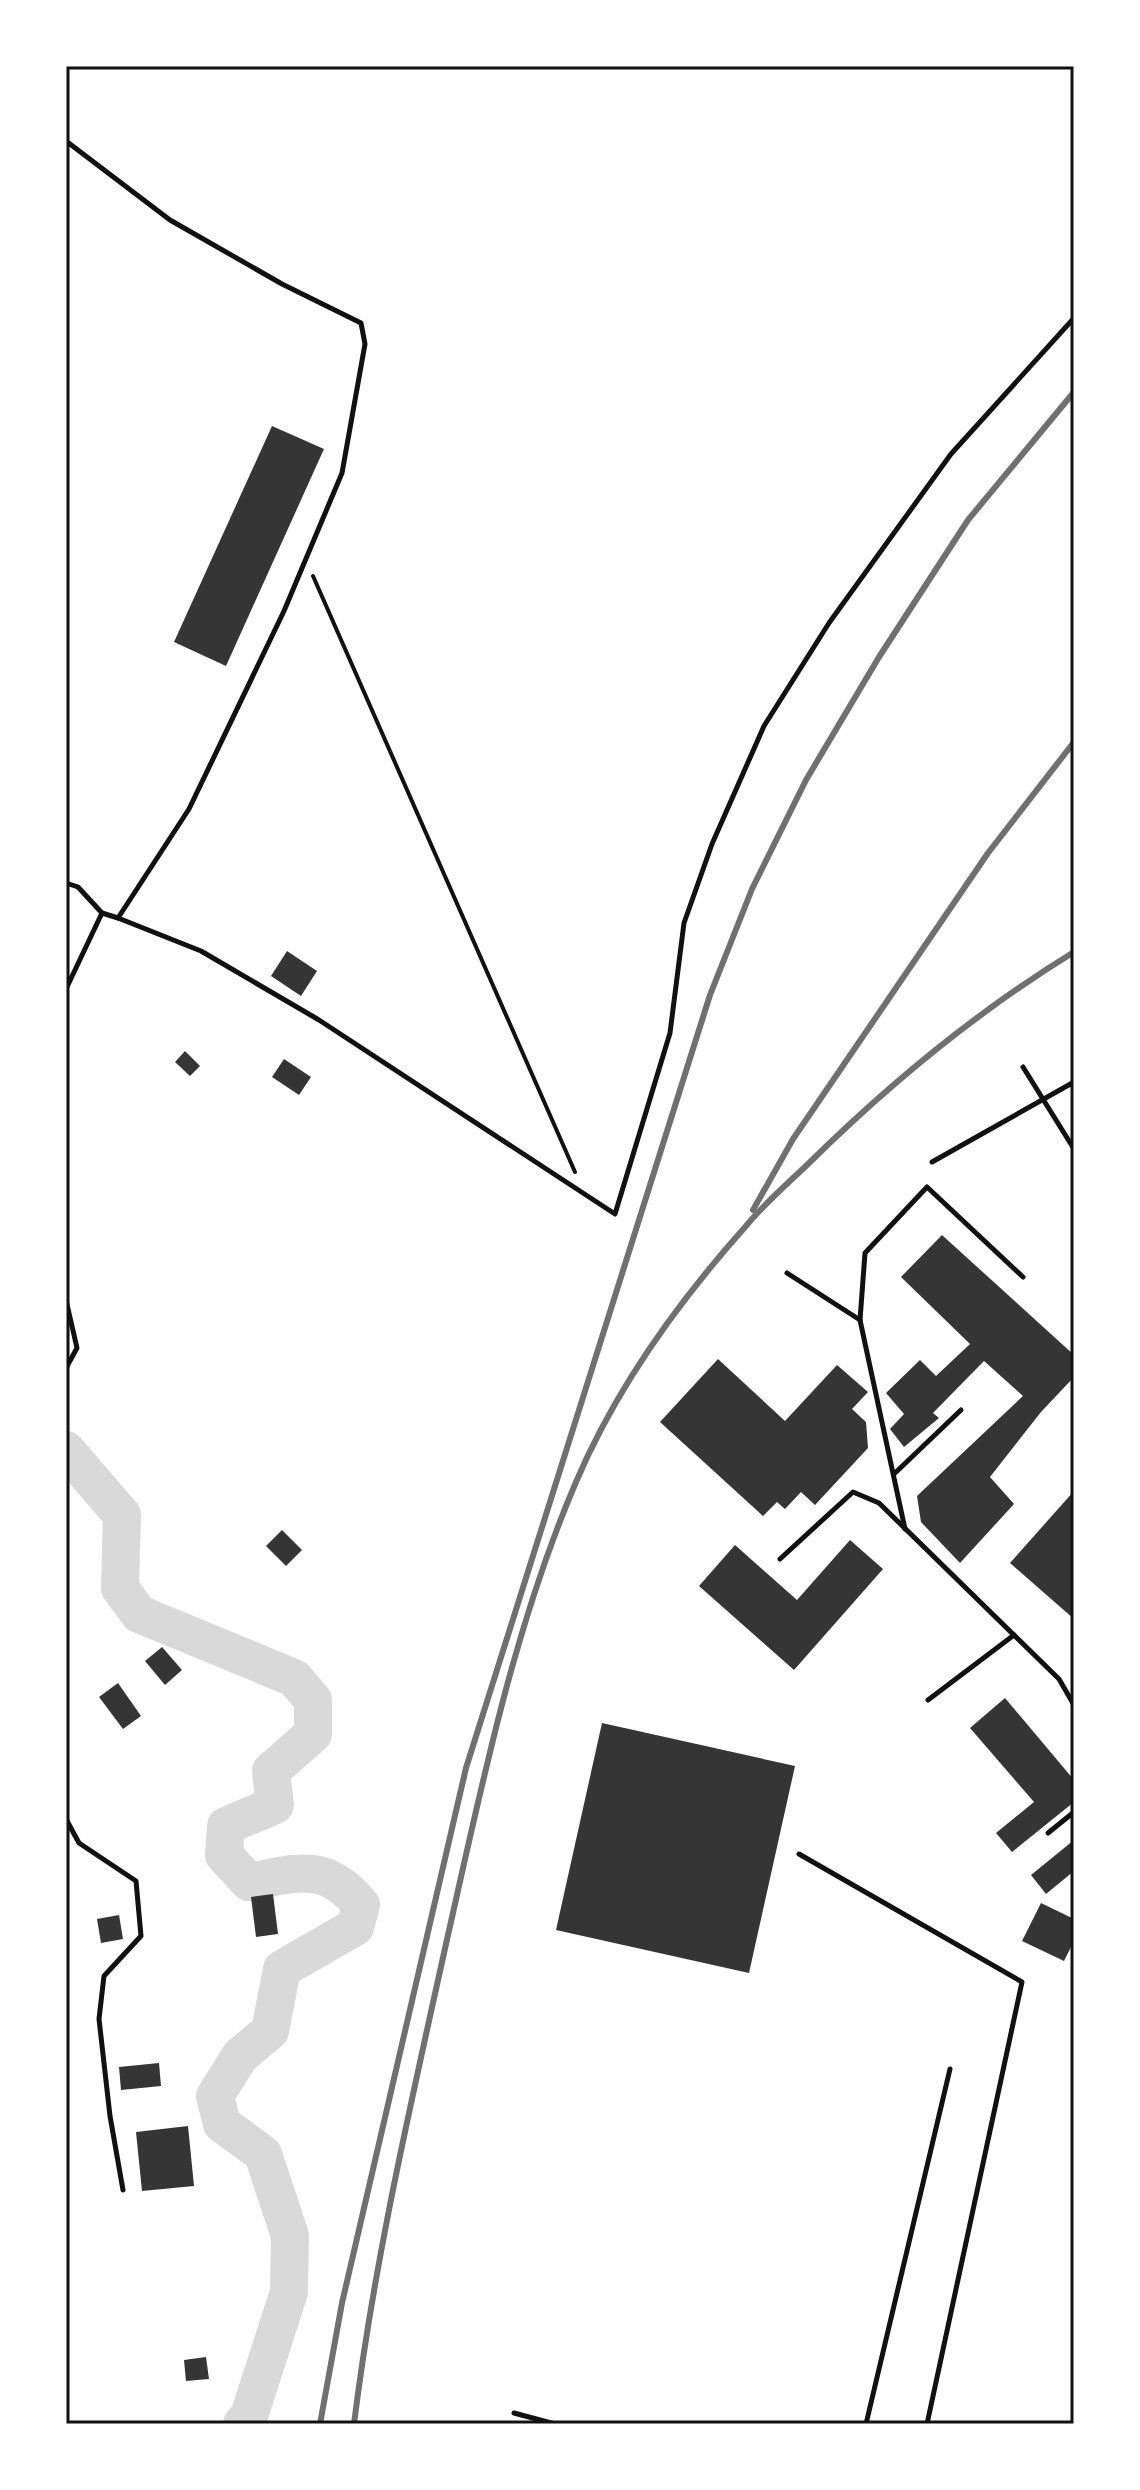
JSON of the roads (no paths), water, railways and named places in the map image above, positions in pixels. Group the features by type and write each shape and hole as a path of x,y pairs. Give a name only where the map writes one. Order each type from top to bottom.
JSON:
{"lane":[{"path":"66,141 170,220 282,284 361,323 365,344 342,473 306,559 189,809 118,918"},
{"path":"66,883 78,887 102,913 201,951 319,1020 615,1214 670,1033 684,923 712,844 764,726 829,623 951,454 1074,318"},
{"path":"66,989 102,913"},
{"path":"1023,1067 1074,1149"},
{"path":"932,1162 1074,1082"},
{"path":"905,1529 860,1320 865,1253 927,1187 1023,1277"},
{"path":"787,1273 860,1320"},
{"path":"66,1300 77,1348 66,1368"},
{"path":"893,1475 961,1410"},
{"path":"780,1559 853,1492 879,1503 1059,1679 1074,1705"},
{"path":"928,1700 1014,1635"},
{"path":"1048,1833 1074,1812"},
{"path":"66,1819 79,1843 136,1881 141,1936 104,1976 99,2019 110,2116 123,2190"},
{"path":"799,1854 1022,1982 927,2424"},
{"path":"866,2424 950,2069"},
{"path":"514,2413 555,2424"}],"waterway":[{"path":"66,1450 122,1515 120,1588 139,1614 294,1678 313,1700 313,1734 271,1771 275,1805 226,1826 224,1855 249,1882 296,1874 322,1876 348,1891 361,1905 355,1927 282,1969 270,2031 240,2056 215,2096 222,2124 263,2154 290,2236 289,2292 249,2416 242,2424"}],"railway":[{"path":"320,2424 342,2303 466,1768 710,995 752,889 806,780 879,657 968,520 1074,392"},
{"path":"753,1210 793,1139 988,853 1074,742"},
{"path":"354,2424 394,2183 500,1710 534,1594 592,1447 650,1347 696,1285 760,1210 869,1106 934,1051 1002,999 1074,952"}]}
